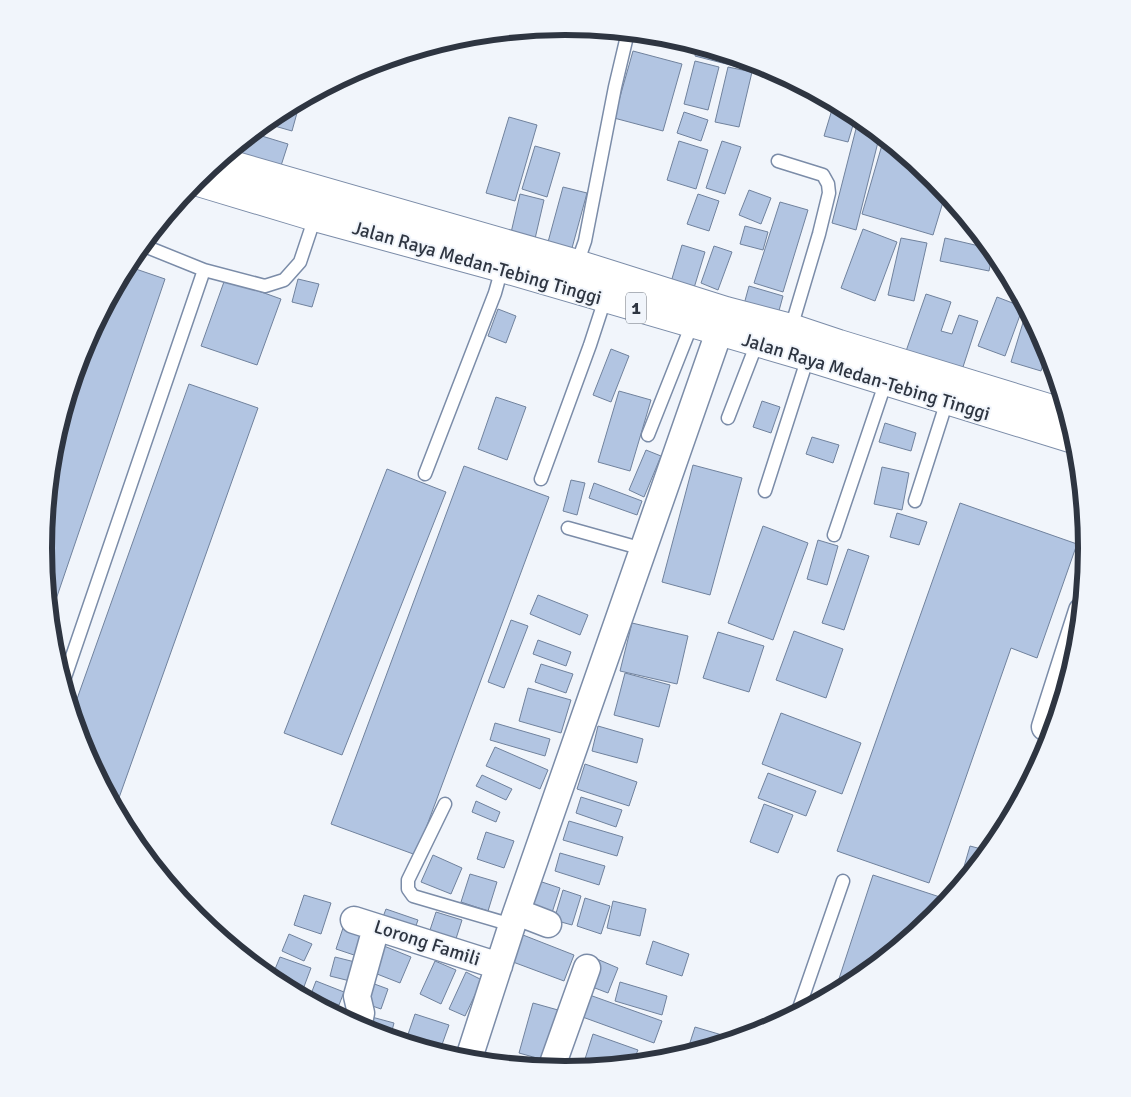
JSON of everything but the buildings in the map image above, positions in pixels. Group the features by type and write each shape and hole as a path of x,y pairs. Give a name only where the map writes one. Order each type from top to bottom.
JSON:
{"highway":[{"name":"Jalan Raya Medan-Tebing Tinggi","path":"226,163 577,264 1061,412"},
{"name":"Jalan Raya Medan-Tebing Tinggi","path":"204,184 808,357 1067,437"}],"street":[{"path":"471,1053 514,919 719,332"},
{"path":"1044,727 1068,654"},
{"path":"514,919 548,924"},
{"name":"Lorong Famili","path":"360,1019 361,1013 357,996 365,924 499,966"},
{"path":"554,1062 587,968"}],"lane":[{"path":"577,264 585,241 615,87 626,38"},
{"path":"778,161 823,175 828,184 829,193 791,328"},
{"path":"150,248 204,270 265,286 284,280 300,262 315,217"},
{"path":"425,474 495,292 502,268"},
{"path":"67,672 204,270"},
{"path":"541,478 605,299"},
{"path":"648,435 692,324"},
{"path":"728,418 757,343"},
{"path":"765,491 808,357"},
{"path":"834,535 886,381"},
{"path":"915,501 947,401"},
{"path":"568,528 643,549"},
{"path":"445,804 408,880 408,889 412,896 514,919"},
{"path":"800,1005 843,881"}]}
